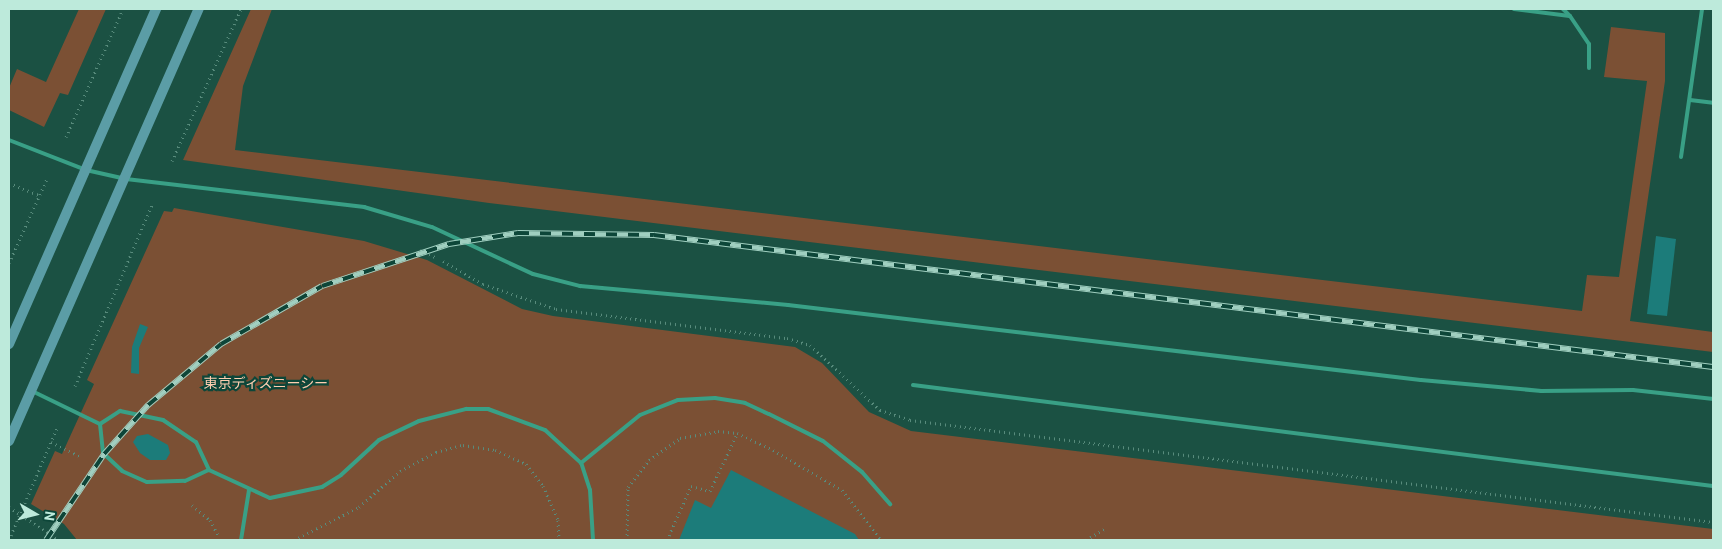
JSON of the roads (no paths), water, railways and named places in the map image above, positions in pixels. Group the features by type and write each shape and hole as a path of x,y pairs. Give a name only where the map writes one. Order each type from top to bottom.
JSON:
{"street":[{"path":"9,344 156,9"},
{"path":"9,441 126,179 199,9"}],"lane":[{"path":"1514,9 1570,16"},
{"path":"1563,9 1589,44 1589,68"},
{"path":"1681,157 1702,9"},
{"path":"1690,100 1713,103"},
{"path":"9,140 86,170 126,179 364,207 432,227 533,274 580,286 788,305 1421,380 1541,390 1633,390 1713,399"},
{"path":"913,385 1713,486"},
{"path":"32,391 100,424"},
{"path":"581,463 640,415 678,400 715,398 745,404 823,441 862,472 890,504"},
{"path":"100,424 120,411 164,420 196,442 209,470 270,498 285,498 322,487 341,475 379,440 419,421 466,409 488,409 545,430 581,463 590,490 593,540"},
{"path":"100,424 103,453 122,471 138,478 167,484 185,481 209,470"},
{"path":"241,540 249,490"}],"railway":[{"path":"46,540 104,454 148,405 221,344 322,286 449,244 518,233 654,235 1713,367"}],"park label":[{"name":"東京ディズニーシー","path":"266,383"}]}
